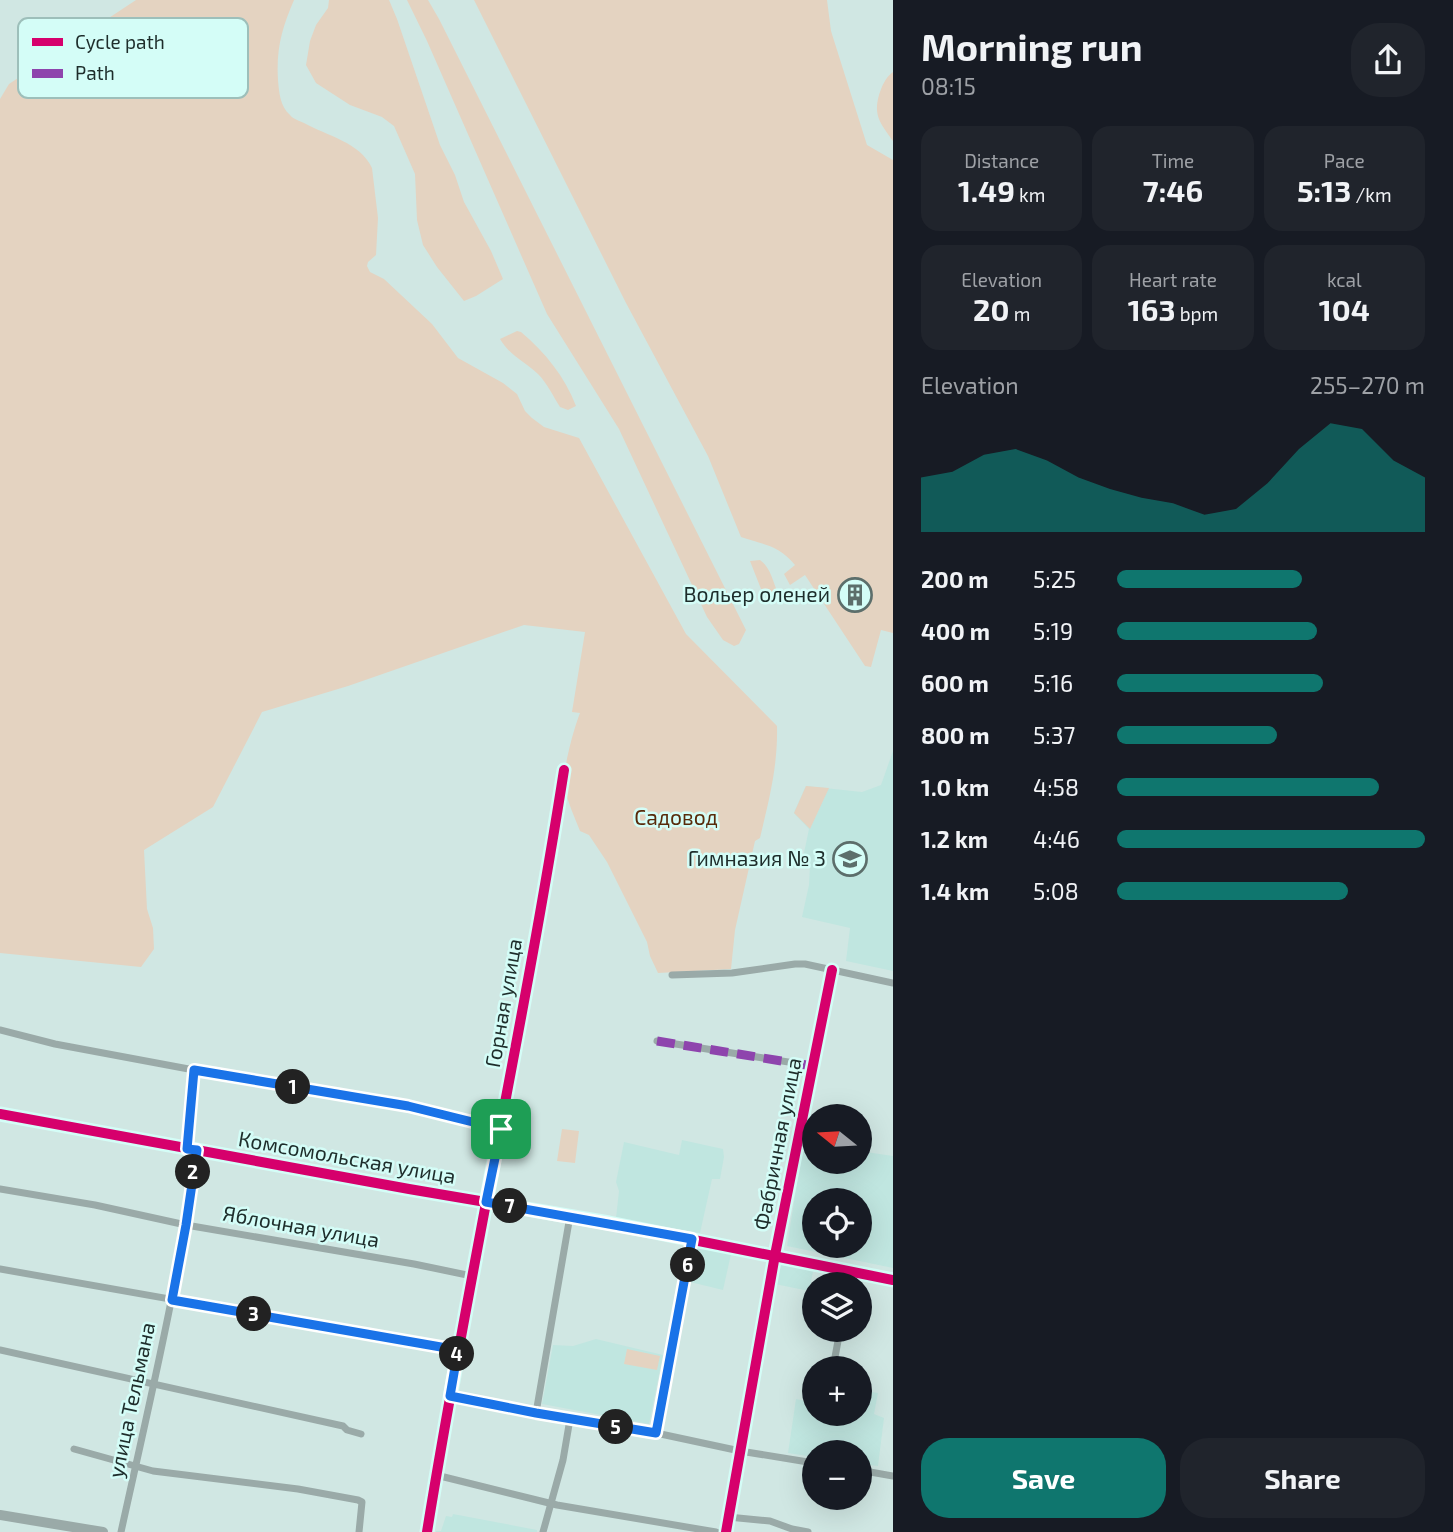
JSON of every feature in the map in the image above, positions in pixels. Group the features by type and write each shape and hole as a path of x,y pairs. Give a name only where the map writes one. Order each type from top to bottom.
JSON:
{"street":[{"name":"Горная улица","path":"427,1532 458,1350 520,1030 564,770"},
{"path":"672,975 732,973 795,964 893,983"},
{"name":"Фабричная улица","path":"726,1532 775,1255 832,970"},
{"path":"0,1030 55,1044 194,1070 408,1106 501,1129"},
{"path":"657,1041 813,1066"},
{"path":"187,1149 194,1070"},
{"name":"Комсомольская улица","path":"0,1114 570,1216 893,1280"},
{"name":"улица Тельмана","path":"121,1532 172,1300 197,1150"},
{"name":"Яблочная улица","path":"0,1189 472,1276"},
{"path":"536,1413 570,1216"},
{"path":"656,1433 692,1239"},
{"path":"0,1269 458,1350"},
{"path":"0,1350 343,1426 361,1434"},
{"path":"450,1396 802,1461"},
{"path":"543,1532 563,1460 570,1419"},
{"path":"74,1449 136,1467 169,1473 298,1489 358,1500 362,1502 359,1532"},
{"path":"872,1472 893,1476"},
{"path":"436,1475 551,1503 716,1532"},
{"path":"0,1515 103,1532"},
{"path":"728,1517 770,1521 808,1532"}],"shaded area":[{"name":"Гимназия № 3","path":"893,751 893,971 846,961 850,928 802,917 809,885 810,865 804,853 809,829 794,813 806,786 862,792 881,785"},
{"path":"682,1140 723,1149 720,1179 712,1179 700,1233 616,1218 619,1191 616,1182 624,1142 679,1155"},
{"path":"802,1152 802,1174 872,1174 872,1153 893,1156 893,1268 845,1258 872,1258 872,1188 802,1188 802,1249 787,1246"},
{"path":"696,1246 731,1254 723,1290 690,1282"},
{"path":"779,1260 814,1267 813,1272 802,1272 802,1290 775,1284"},
{"path":"596,1339 663,1355 649,1424 542,1404 553,1345 573,1346"},
{"path":"872,1392 878,1393 874,1414 884,1418 878,1466 872,1465 872,1440 802,1440 802,1455 788,1453 796,1399 802,1400 802,1426 872,1426"},
{"path":"453,1514 537,1532 436,1532 441,1531 446,1516 452,1517"}],"green space":[{"name":"Садовод","path":"136,0 294,0 279,48 278,85 281,99 293,118 351,146 367,159 372,168 378,218 376,255 367,266 370,272 384,279 432,324 458,358 517,394 525,411 532,418 544,427 579,438 686,634 777,726 772,783 760,838 755,841 735,930 731,969 658,973 647,942 607,862 589,835 580,831 565,789 566,762 580,713 572,712 585,632 524,625 348,686 262,712 213,807 144,850 147,909 153,928 154,949 141,967 0,953 0,99 9,84 18,78 18,98 248,98 248,18 109,18"},
{"path":"329,0 389,0 440,145 455,175 464,202 503,279 476,296 464,301 423,245 417,220 415,174 394,126 382,117 350,105 316,83 306,65 310,41 316,25 328,8"},
{"path":"407,0 428,0 439,19 746,630 739,644 734,646 723,640 707,617 619,429 547,314"},
{"path":"474,0 827,0 831,31 867,145 893,160 893,633 881,630 871,667 865,666 805,575 790,585 784,574 795,565 789,558 771,546 741,537 708,456 626,303"},
{"path":"893,72 893,141 882,125 877,109 883,85"},
{"path":"517,331 546,357 566,385 576,406 568,410 560,407 547,385 533,369 504,345 500,339"},
{"path":"760,560 771,574 777,591 775,595 763,594 750,561"},
{"path":"806,786 829,788 810,829 794,813"},
{"path":"562,1129 579,1131 575,1163 557,1161"},
{"path":"627,1349 660,1356 657,1370 624,1364"}],"marked path":[{"path":"657,1041 813,1066"}],"cycle path":[{"path":"427,1532 564,770"},
{"path":"726,1532 775,1255 832,970"},
{"path":"0,1114 609,1223 893,1280"}],"place":[{"name":"Вольер оленей","path":"855,595"},
{"name":"Гимназия № 3","path":"850,859"}],"route":[{"path":"194,1070 408,1106 501,1129 486,1202 692,1239 656,1433 450,1396 458,1350 172,1300 197,1150 187,1149 194,1070"}]}
